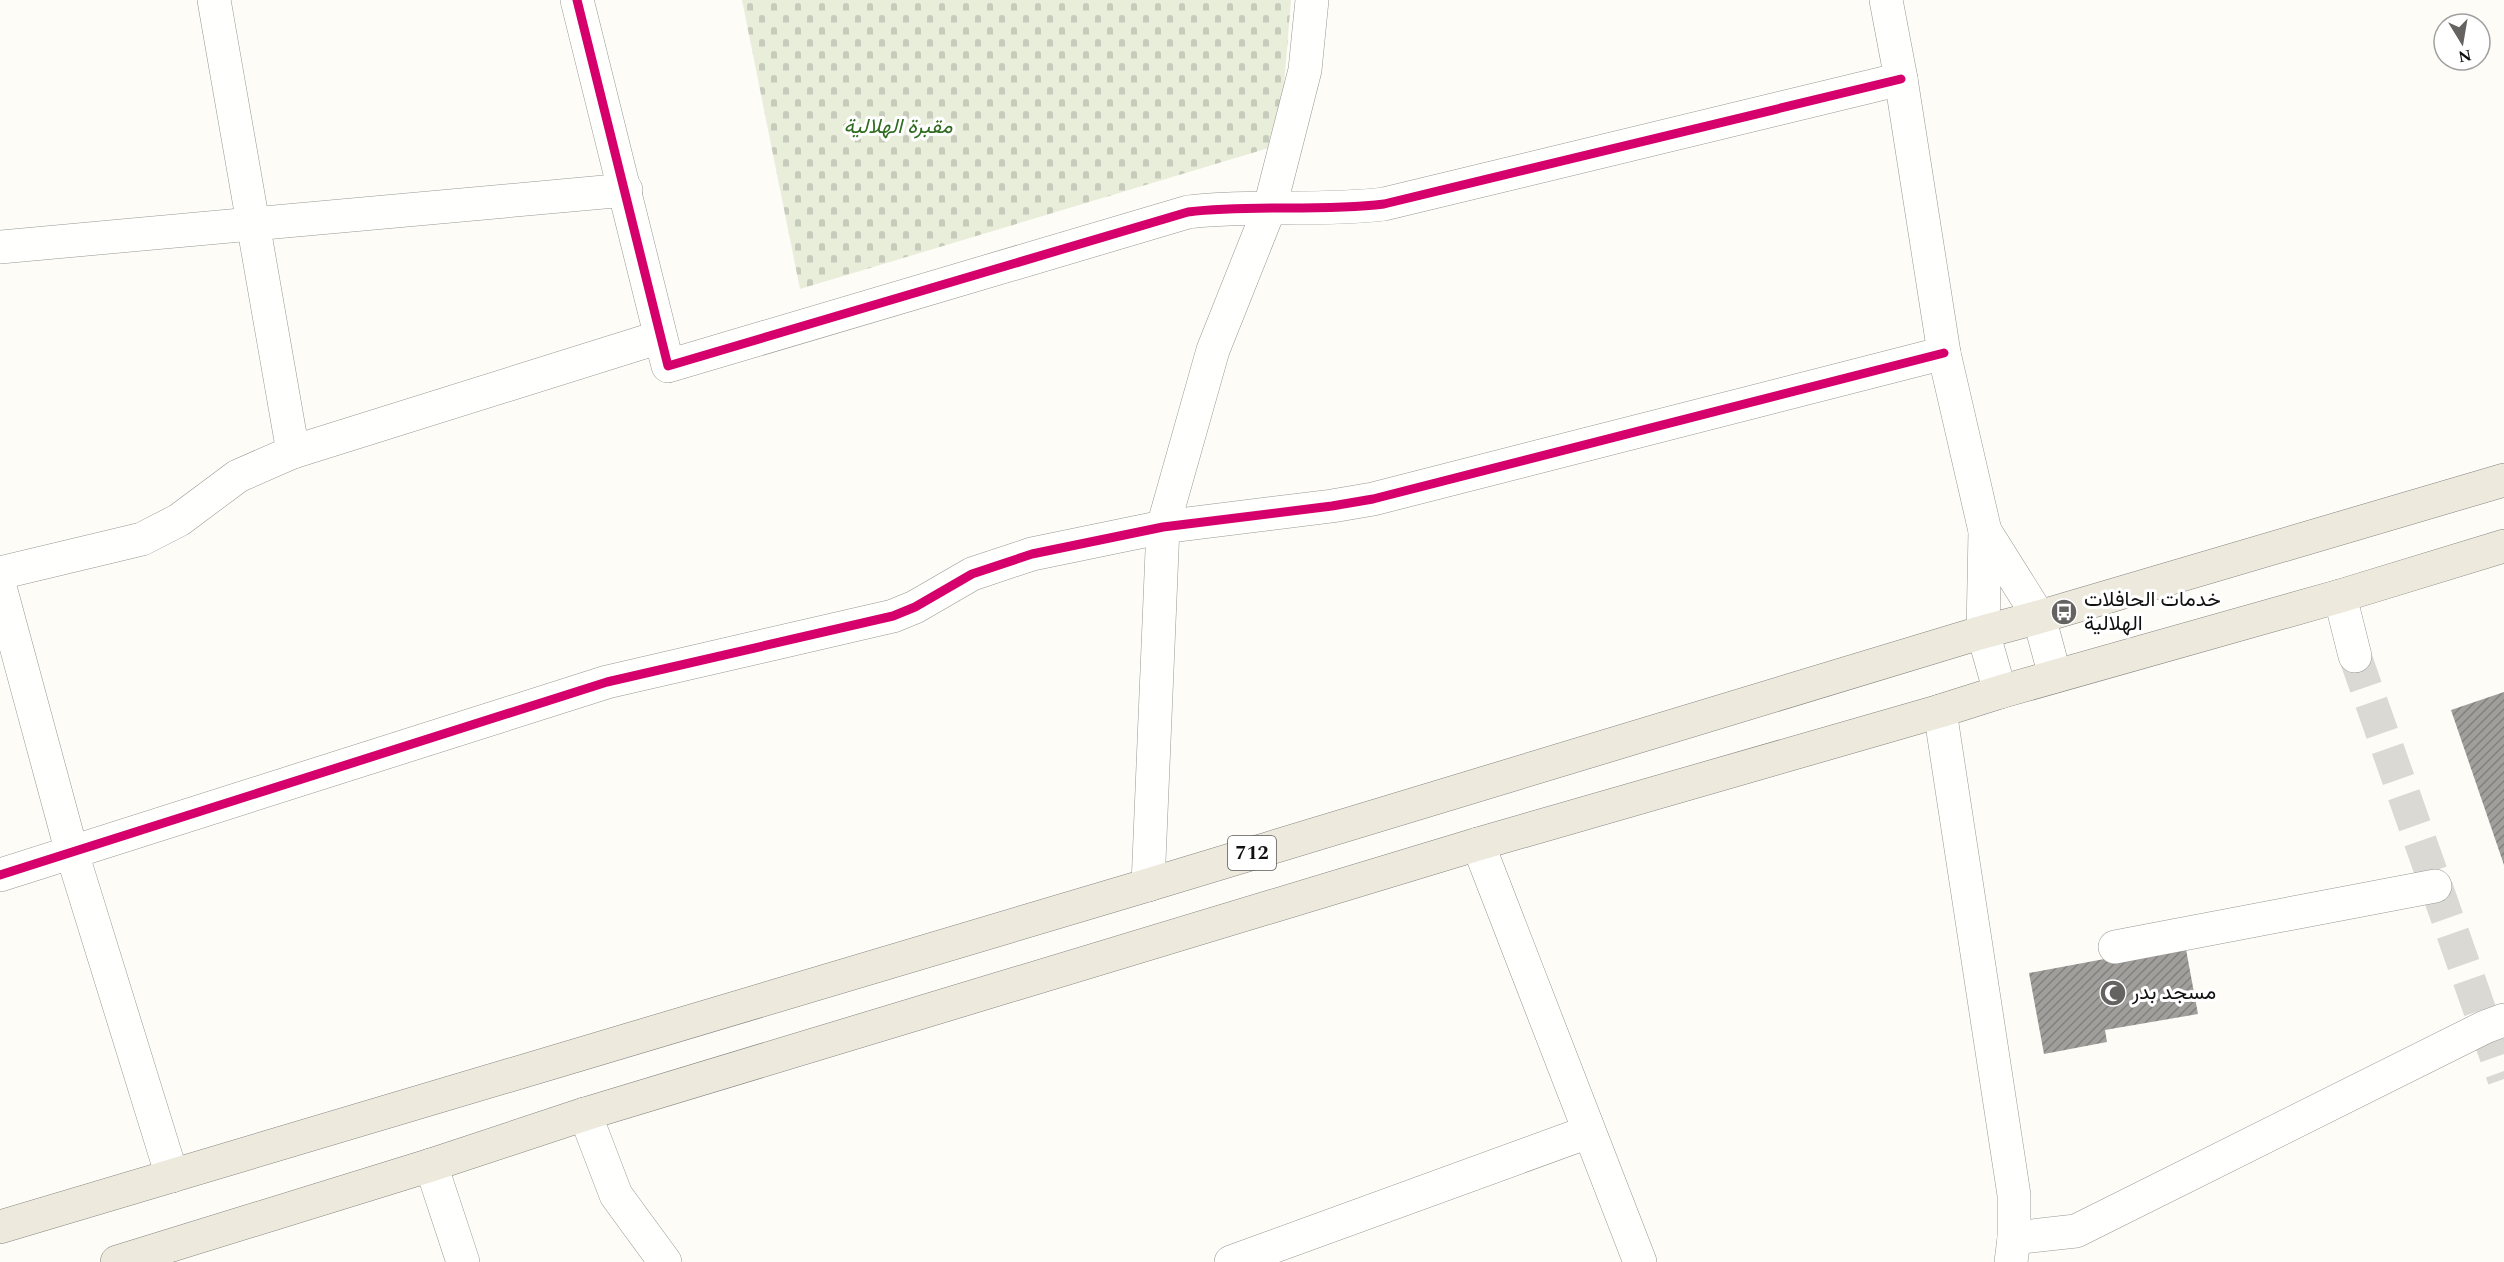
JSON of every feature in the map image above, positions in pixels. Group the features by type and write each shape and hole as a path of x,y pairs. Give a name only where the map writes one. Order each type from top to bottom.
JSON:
{"main road":[{"name":"712","path":"0,1227 1148,885 1983,632 2504,480"},
{"path":"117,1262 157,1256 585,1114 1478,843 2340,596 2504,546"}],"street":[{"path":"214,0 293,452"},
{"path":"577,0 668,366 1188,212 1223,208 1347,208 1421,197 1901,79"},
{"path":"1148,885 1163,527 1213,350 1270,207 1305,70 1312,0"},
{"path":"1886,0 1901,79 1944,352 1984,531 1983,632 2000,692"},
{"path":"0,247 626,190"},
{"path":"0,573 142,539 179,519 238,476 293,452 660,337"},
{"path":"0,875 607,682 893,616 915,608 972,574 1032,554 1163,527 1373,499 1944,352"},
{"path":"1984,531 2039,617 2055,676"},
{"path":"0,587 72,853 172,1176"},
{"path":"2340,596 2355,656"},
{"path":"1940,711 2014,1195 2013,1250 2076,1231 2485,1027 2504,1020"},
{"path":"1478,843 1640,1262"},
{"path":"2115,947 2435,886"},
{"path":"585,1114 616,1196 666,1262"},
{"path":"1231,1262 1588,1132"},
{"path":"431,1165 463,1262"}],"green space":[{"name":"مقبرة الهلالية","path":"742,0 1291,0 1279,145 800,289"}],"building":[{"path":"2504,692 2504,865 2451,710"},
{"name":"مسجد بدر","path":"2185,944 2198,1014 2105,1030 2107,1042 2044,1054 2029,973"}],"tunnel":[{"path":"2355,656 2504,1079"}],"cycle path":[{"path":"577,0 668,366 1188,212 1237,208 1335,208 1384,204 1901,79"},
{"path":"0,875 607,682 893,616 915,607 972,574 1032,554 1163,527 1373,499 1944,353"}],"place":[{"name":"خدمات الحافلات الهلالية","path":"2064,612"},
{"name":"مسجد بدر","path":"2113,993"}]}
